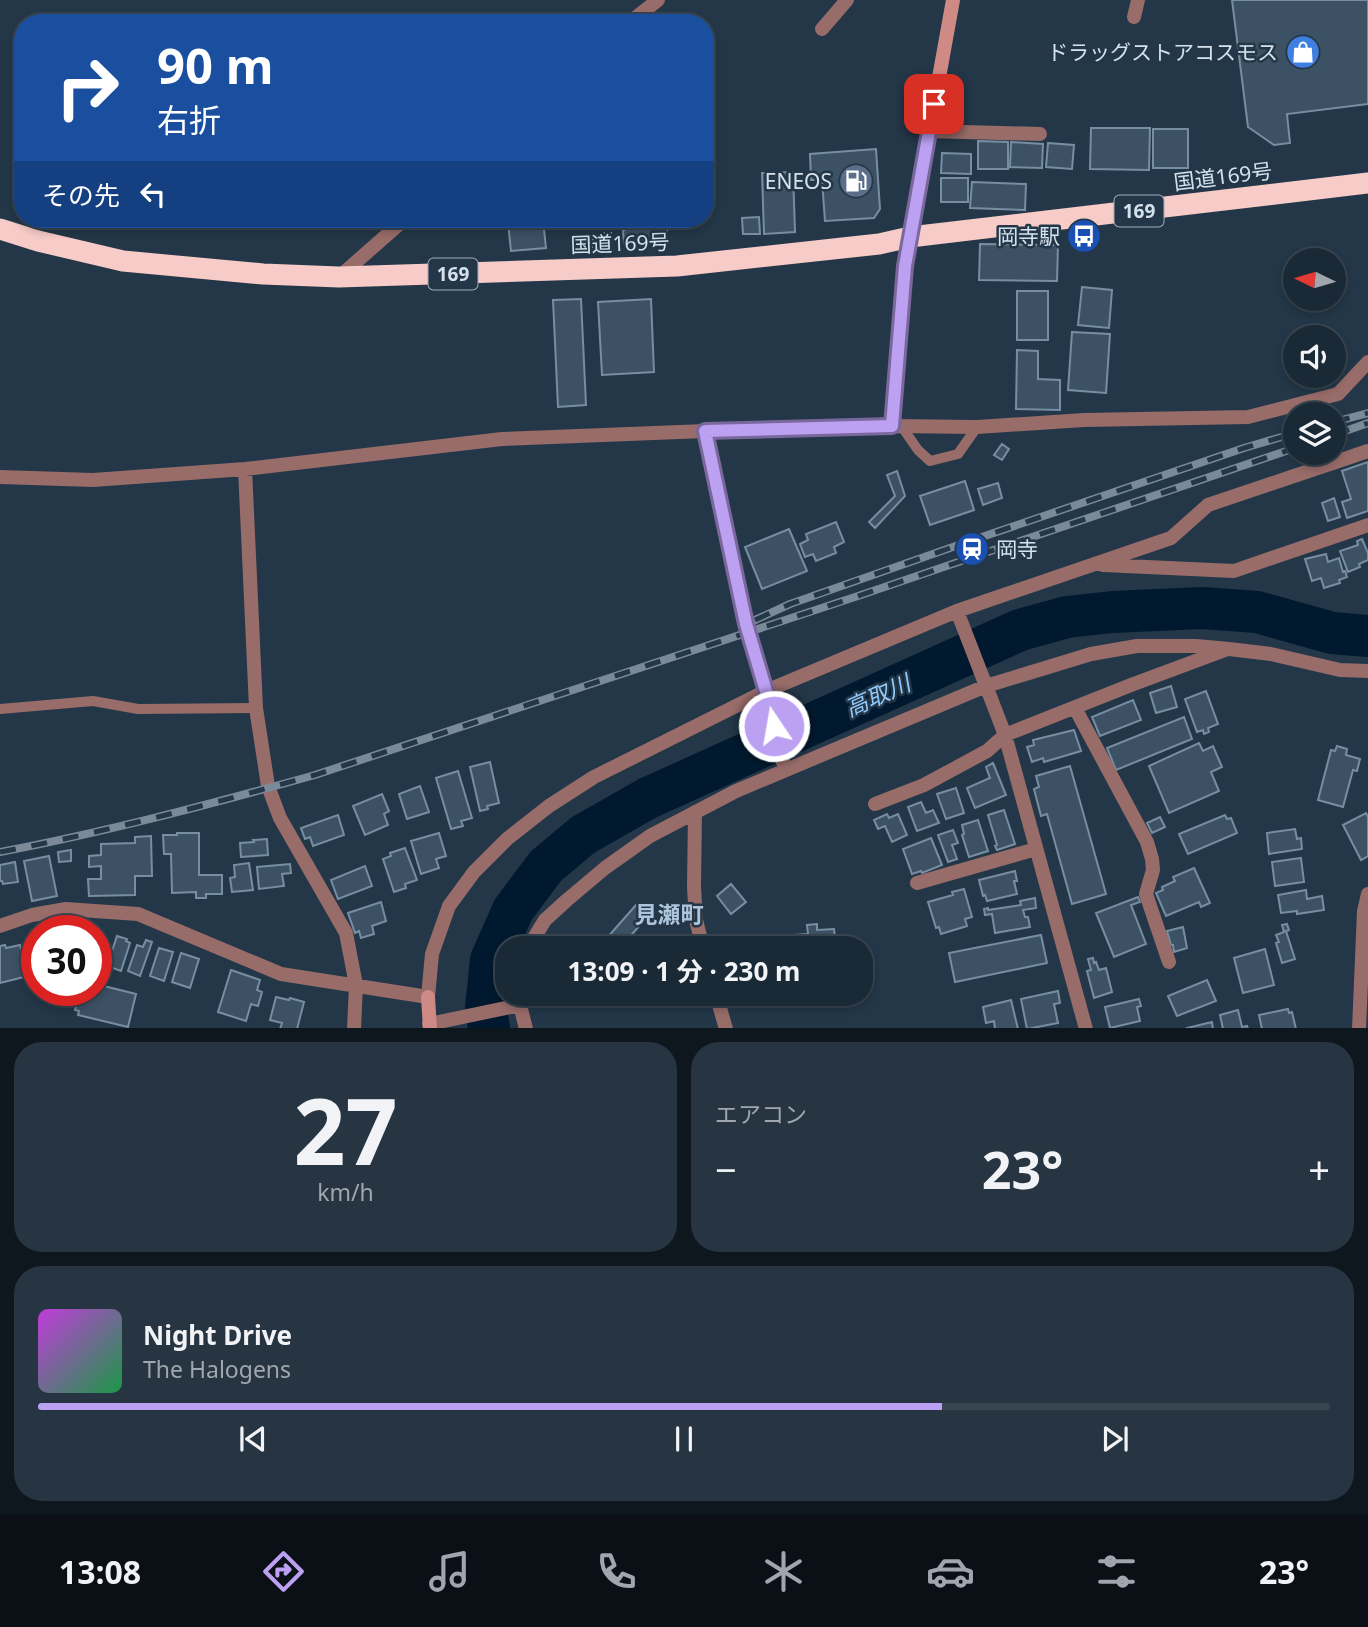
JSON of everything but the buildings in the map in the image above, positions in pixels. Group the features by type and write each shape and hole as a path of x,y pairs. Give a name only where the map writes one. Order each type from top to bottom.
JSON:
{"highway":[{"name":"国道169号","path":"0,229 123,261 263,274 338,277 677,266 879,244 910,237 1368,183"}],"main road":[{"path":"897,427 905,266 953,0"},
{"path":"428,997 430,1026"}],"street":[{"path":"640,14 658,0"},
{"path":"821,29 847,0"},
{"path":"1134,17 1138,0"},
{"path":"929,131 1040,134"},
{"path":"338,277 395,228"},
{"path":"0,477 93,480 245,469 502,439 1248,417 1338,394 1368,362"},
{"path":"705,431 746,624 766,691 783,767"},
{"path":"0,926 32,915 66,909 138,914 281,974 428,997 432,954 449,906 474,872 507,839 549,806 594,777 766,691 958,615 1171,538 1208,505 1368,451"},
{"path":"245,469 256,708 268,786 280,818 346,933 356,985 354,1028"},
{"path":"1095,564 1234,571 1368,525"},
{"path":"958,615 1006,736 1086,1028"},
{"path":"535,936 545,920 605,868 650,836 783,767 984,681 1091,654 1137,646 1229,649 1271,654 1340,670 1368,671"},
{"path":"875,804 924,785 987,751 1006,736 1229,649"},
{"path":"1075,708 1147,842 1153,870 1146,894 1169,962"},
{"path":"695,812 694,887 700,936"},
{"path":"917,883 1037,849"},
{"path":"1362,1027 1364,911 1368,894"},
{"path":"430,1026 502,1006"},
{"path":"518,1006 526,1028"},
{"path":"720,1006 726,1028"}],"lane":[{"path":"897,427 930,461 958,454 977,427"},
{"path":"0,709 93,701 138,709 256,708"}],"waterway":[{"name":"高取川","path":"489,1028 486,1008 491,960 513,910 546,866 583,835 648,798 1020,630 1067,617 1202,608 1257,612 1332,633 1368,636"}],"railway":[{"path":"1346,419 1368,413"},
{"path":"1346,431 1368,423"},
{"path":"755,620 790,604 970,541 1283,437"},
{"path":"0,852 158,817 315,775 1283,452"}],"place":[{"name":"ドラッグストアコスモス","path":"1303,52"},
{"name":"ENEOS","path":"856,181"},
{"name":"岡寺駅","path":"1084,236"},
{"name":"岡寺","path":"972,549"}],"district":[{"name":"見瀬町","path":"669,914"}],"route":[{"path":"774,726 746,624 705,431 892,426 905,266 934,104"}]}
